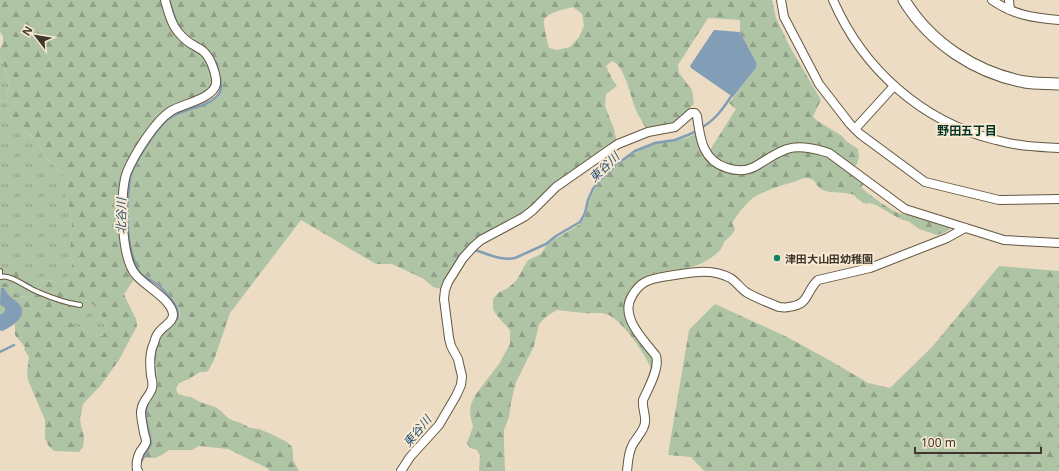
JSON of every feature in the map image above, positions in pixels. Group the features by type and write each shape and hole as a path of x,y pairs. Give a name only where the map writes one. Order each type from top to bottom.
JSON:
{"street":[{"path":"138,471 136,470 137,459 146,442 142,420 142,409 143,403 152,388 150,365 153,345 158,333 172,320 173,315 172,310 166,300 134,274 130,262 123,228 124,196 127,173 142,146 165,116 171,111 207,95 216,84 213,67 206,54 190,44 178,32 164,0"},
{"path":"781,0 784,17 819,84 850,124 860,134 925,182 999,200 1059,199"},
{"path":"833,0 847,28 863,53 894,86 916,104 952,125 994,140 1035,147 1059,148"},
{"path":"904,0 918,20 932,35 950,50 970,62 1005,77 1026,82 1059,84"},
{"path":"992,0 1010,10 1027,16 1059,20"},
{"path":"1009,0 1010,10"},
{"path":"855,129 894,86"},
{"path":"402,471 410,457 439,425 461,385 462,376 458,359 451,346 449,338 444,299 448,282 463,258 481,240 533,210 556,187 618,144 648,132 675,126 691,113 695,113 697,116 700,136 708,156 722,166 733,170 743,170 753,167 778,152 788,149 798,147 820,150 829,154 905,209 1004,240 1059,243"},
{"path":"627,471 632,444 639,436 645,423 642,406 643,400 657,367 658,361 656,356 633,326 629,311 631,297 636,289 643,283 650,279 694,272 715,273 730,278 746,292 779,307 787,308 798,306 805,300 812,287 818,280 870,268 947,238 965,228"}],"lane":[{"path":"0,271 0,277 9,277 36,292 67,303 80,305"}],"green space":[{"path":"0,0 163,0 171,23 203,54 214,77 210,90 165,113 123,180 130,271 133,281 124,294 136,319 137,326 119,360 101,385 83,404 80,418 84,437 83,447 79,452 54,451 48,445 45,438 45,420 28,380 27,373 29,357 24,349 25,347 15,335 15,323 19,319 19,303 2,287 3,283 9,283 12,292 21,297 27,298 35,293 69,306 80,308 77,315 70,321 74,326 102,336 107,330 105,321 96,307 88,301 67,301 38,290 44,280 63,283 69,275 73,262 70,256 72,229 71,215 65,194 67,189 62,173 42,154 38,141 11,118 8,110 6,98 9,83 0,54 3,36 0,32"},
{"path":"170,0 772,0 776,18 790,47 821,100 813,116 816,120 842,136 846,141 858,149 859,156 857,164 853,167 830,151 787,146 775,150 747,166 732,166 715,158 710,150 736,109 729,103 756,68 757,64 740,32 740,20 708,18 678,65 679,73 692,90 694,104 681,119 670,126 647,130 638,115 620,68 612,61 606,66 617,86 606,94 605,106 614,129 617,143 530,210 471,246 468,245 443,283 441,289 433,287 424,279 392,264 376,264 301,220 230,313 214,360 208,371 200,372 179,383 176,389 178,394 191,397 215,407 234,421 250,428 259,429 287,442 292,447 293,460 299,471 270,471 267,468 228,449 199,446 192,450 169,450 155,458 146,458 145,456 150,449 152,442 147,419 147,410 149,403 157,389 158,381 156,356 158,345 162,336 175,324 180,314 175,301 168,293 156,282 140,272 135,264 128,226 129,187 133,171 137,163 160,129 171,118 216,99 220,94 222,87 218,68 212,54 187,35 181,28 175,18","holes":["573,7 582,14 584,26 579,37 570,47 557,50 549,48 544,22 546,17 557,11"]},
{"path":"0,54 9,83 6,98 11,118 38,141 42,154 62,173 66,182 67,202 71,215 72,229 70,256 73,262 69,275 63,283 44,280 38,290 88,301 96,307 105,321 107,330 102,336 74,326 70,321 77,315 79,308 33,295 22,297 12,292 10,286 4,288 15,323 2,331 0,330"},
{"path":"696,134 720,169 728,173 734,174 786,153 804,152 820,154 833,161 864,184 861,187 889,208 901,214 911,215 951,228 946,232 937,235 919,229 908,221 895,216 876,205 870,203 866,204 853,194 824,191 809,178 773,188 760,194 749,201 739,212 732,223 735,229 734,231 724,242 718,253 704,262 694,266 647,276 634,285 629,292 624,307 627,324 634,336 651,357 653,362 651,368 644,354 632,337 619,322 604,313 557,310 547,316 539,324 534,346 516,382 509,417 504,430 505,471 479,471 480,455 477,450 470,448 467,443 473,427 470,414 471,404 476,394 499,364 510,344 510,330 494,311 493,299 498,293 508,288 516,281 528,260 541,254 548,243 579,225 584,218 590,199 596,188 618,164 647,147 658,143 683,139"},
{"path":"8,258 12,258 26,275 32,267 37,270 35,275 36,280 25,283 15,277 10,271"},
{"path":"999,266 1059,271 1059,471 704,471 691,457 668,455 689,330 715,304 787,337 868,383 890,388 932,347"}],"water":[{"path":"714,30 740,32 757,64 756,68 733,97 690,66"},
{"path":"1,288 4,288 22,308 21,317 10,327 2,331 0,330 0,314 5,311 5,308 0,305"}],"waterway":[{"name":"北谷川","path":"169,0 177,24"},
{"name":"北谷川","path":"214,61 217,64 218,71"},
{"name":"北谷川","path":"171,326 178,317 178,312 173,301 156,283 139,272 129,243 127,215 130,178 141,154 162,125 173,116 203,105 216,97 221,89 220,78"},
{"name":"東谷川","path":"701,128 718,114 732,95"},
{"name":"東谷川","path":"475,250 495,257 510,259 546,244 556,236 580,222 585,213 588,200 593,189 616,164 635,151 655,143 675,140 697,131"},
{"path":"0,352 14,345"},
{"name":"北谷川","path":"156,347 154,365 156,382"},
{"name":"北谷川","path":"141,462 151,444 146,419 146,409 148,403"}],"place":[{"name":"津田大山田幼稚園","path":"777,258"}],"district":[{"name":"野田五丁目","path":"967,130"}]}
